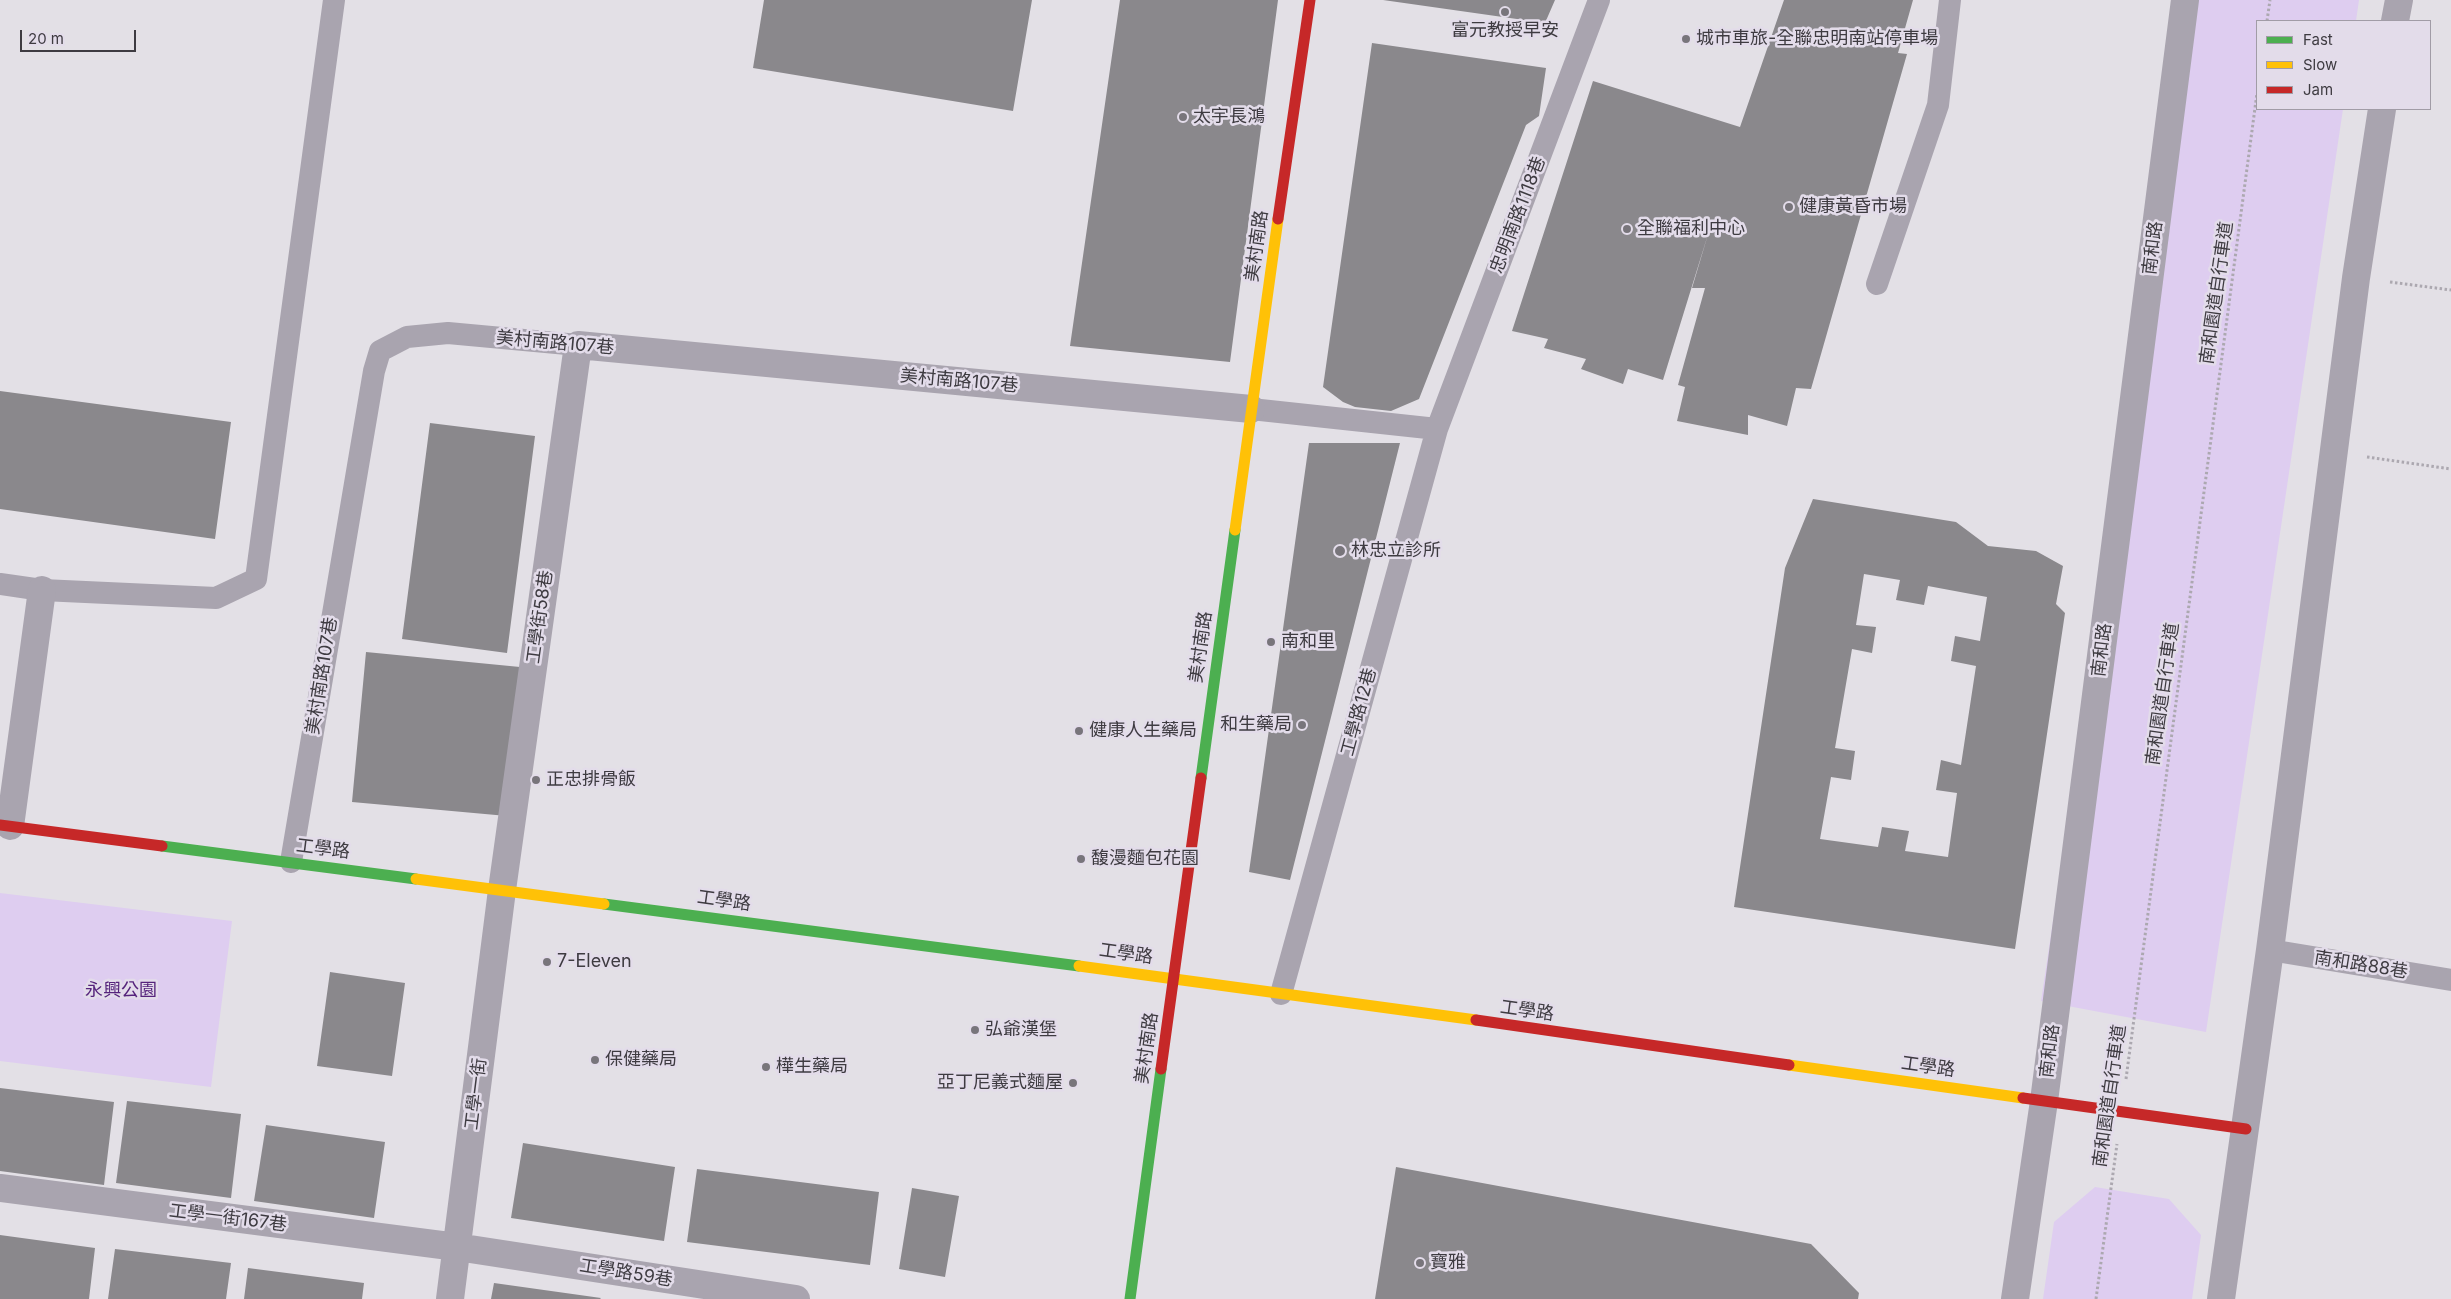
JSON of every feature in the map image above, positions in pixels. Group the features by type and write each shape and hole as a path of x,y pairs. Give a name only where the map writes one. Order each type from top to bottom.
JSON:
{"street":[{"name":"美村南路","path":"1130,1299 1251,409 1310,0"},
{"name":"南和路","path":"2015,1299 2044,1101 2185,0"},
{"path":"2395,20 2399,0"},
{"path":"2221,1299 2270,950 2356,278 2382,110"},
{"name":"美村南路107巷","path":"578,345 1251,409"},
{"name":"工學街58巷","path":"502,890 578,345"},
{"path":"5,825 42,590"},
{"name":"工學路","path":"5,825 1174,978 2246,1129"},
{"name":"工學一街","path":"450,1299 502,890"},
{"name":"工學一街167巷","path":"0,1188 457,1247"},
{"name":"工學路59巷","path":"457,1247 796,1299"}],"lane":[{"path":"0,584 42,590 216,598 256,579 334,0"},
{"name":"忠明南路1118巷","path":"1437,429 1599,0"},
{"path":"1877,284 1938,105 1950,0"},
{"name":"美村南路107巷","path":"291,862 374,370 380,351 407,337 448,333 578,345"},
{"path":"1251,409 1437,429"},
{"name":"工學路12巷","path":"1281,994 1437,429"},
{"name":"南和路88巷","path":"2270,950 2451,980"}],"path":[{"path":"2267,20 2270,0"},
{"name":"南和園道自行車道","path":"2096,1299 2256,101"},
{"path":"2356,278 2451,290"},
{"path":"2334,452 2451,469"}],"green space":[{"path":"2191,0 2359,0 2356,20 2256,20 2256,110 2343,110 2206,1032 2041,1001"},
{"name":"永興公園","path":"0,893 232,921 211,1087 0,1061"},
{"path":"2095,1187 2169,1199 2201,1235 2192,1299 2043,1299 2054,1222"}],"building":[{"path":"764,0 1032,0 1013,111 753,68"},
{"path":"1120,0 1278,0 1230,362 1070,346"},
{"name":"富元教授早安","path":"1383,0 1555,0 1545,23"},
{"path":"1784,0 1913,0 1898,53 1907,54 1811,389 1796,388 1787,426 1748,415 1748,435 1677,421 1685,387 1678,385 1705,288 1692,288 1709,231 1663,380 1628,369 1623,384 1581,369 1586,359 1544,348 1548,339 1512,331 1593,81 1740,127"},
{"path":"1372,43 1546,68 1539,116 1526,125 1419,399 1391,411 1355,407 1343,402 1323,387"},
{"path":"0,391 231,422 215,539 0,509"},
{"path":"430,423 535,436 507,653 402,639"},
{"path":"1309,443 1400,443 1290,880 1249,872"},
{"path":"1813,499 1956,522 1988,546 2036,551 2063,566 2056,604 2065,613 2015,949 1734,907 1785,568","holes":["1864,574 1900,580 1896,600 1924,605 1928,586 1987,597 1980,641 1955,636 1951,661 1976,666 1961,765 1941,760 1936,790 1957,793 1948,857 1905,851 1909,831 1882,827 1878,847 1820,839 1831,777 1851,780 1855,751 1835,748 1852,649 1872,653 1876,627 1856,625"]},
{"path":"366,652 520,667 507,816 352,802"},
{"path":"330,972 405,983 392,1076 317,1066"},
{"path":"0,1088 114,1102 104,1185 0,1171"},
{"path":"127,1101 241,1114 231,1198 116,1183"},
{"path":"266,1125 385,1142 374,1218 254,1201"},
{"path":"523,1143 675,1167 664,1241 511,1218"},
{"path":"1396,1167 1811,1244 1859,1293 1858,1299 1375,1299"},
{"path":"697,1169 879,1192 870,1265 687,1242"},
{"path":"912,1188 959,1196 945,1277 899,1269"},
{"path":"0,1235 95,1248 89,1299 0,1299"},
{"path":"115,1249 231,1263 226,1299 108,1299"},
{"path":"248,1268 364,1283 362,1299 244,1299"},
{"path":"494,1283 601,1298 491,1299"}],"traffic: fast":[{"path":"1201,778 1235,530"},
{"path":"162,846 416,879"},
{"path":"604,904 1079,966"},
{"path":"1130,1299 1161,1069"}],"traffic: slow":[{"path":"1235,530 1278,219"},
{"path":"416,879 604,904"},
{"path":"1079,966 1476,1020"},
{"path":"1789,1065 2023,1098"}],"traffic: jam":[{"path":"1278,219 1310,0"},
{"path":"1161,1069 1201,778"},
{"path":"0,825 162,846"},
{"path":"1476,1020 1789,1065"},
{"path":"2023,1098 2246,1129"}],"place":[{"name":"富元教授早安","path":"1505,12"},
{"name":"城市車旅-全聯忠明南站停車場","path":"1686,39"},
{"name":"太宇長鴻","path":"1183,117"},
{"name":"健康黃昏市場","path":"1789,207"},
{"name":"全聯福利中心","path":"1627,229"},
{"name":"林忠立診所","path":"1340,551"},
{"name":"南和里","path":"1271,642"},
{"name":"和生藥局","path":"1302,725"},
{"name":"健康人生藥局","path":"1079,731"},
{"name":"正忠排骨飯","path":"536,780"},
{"name":"馥漫麵包花園","path":"1081,859"},
{"name":"7-Eleven","path":"547,962"},
{"name":"弘爺漢堡","path":"975,1030"},
{"name":"保健藥局","path":"595,1060"},
{"name":"樺生藥局","path":"766,1067"},
{"name":"亞丁尼義式麵屋","path":"1073,1083"},
{"name":"寶雅","path":"1420,1263"}]}
